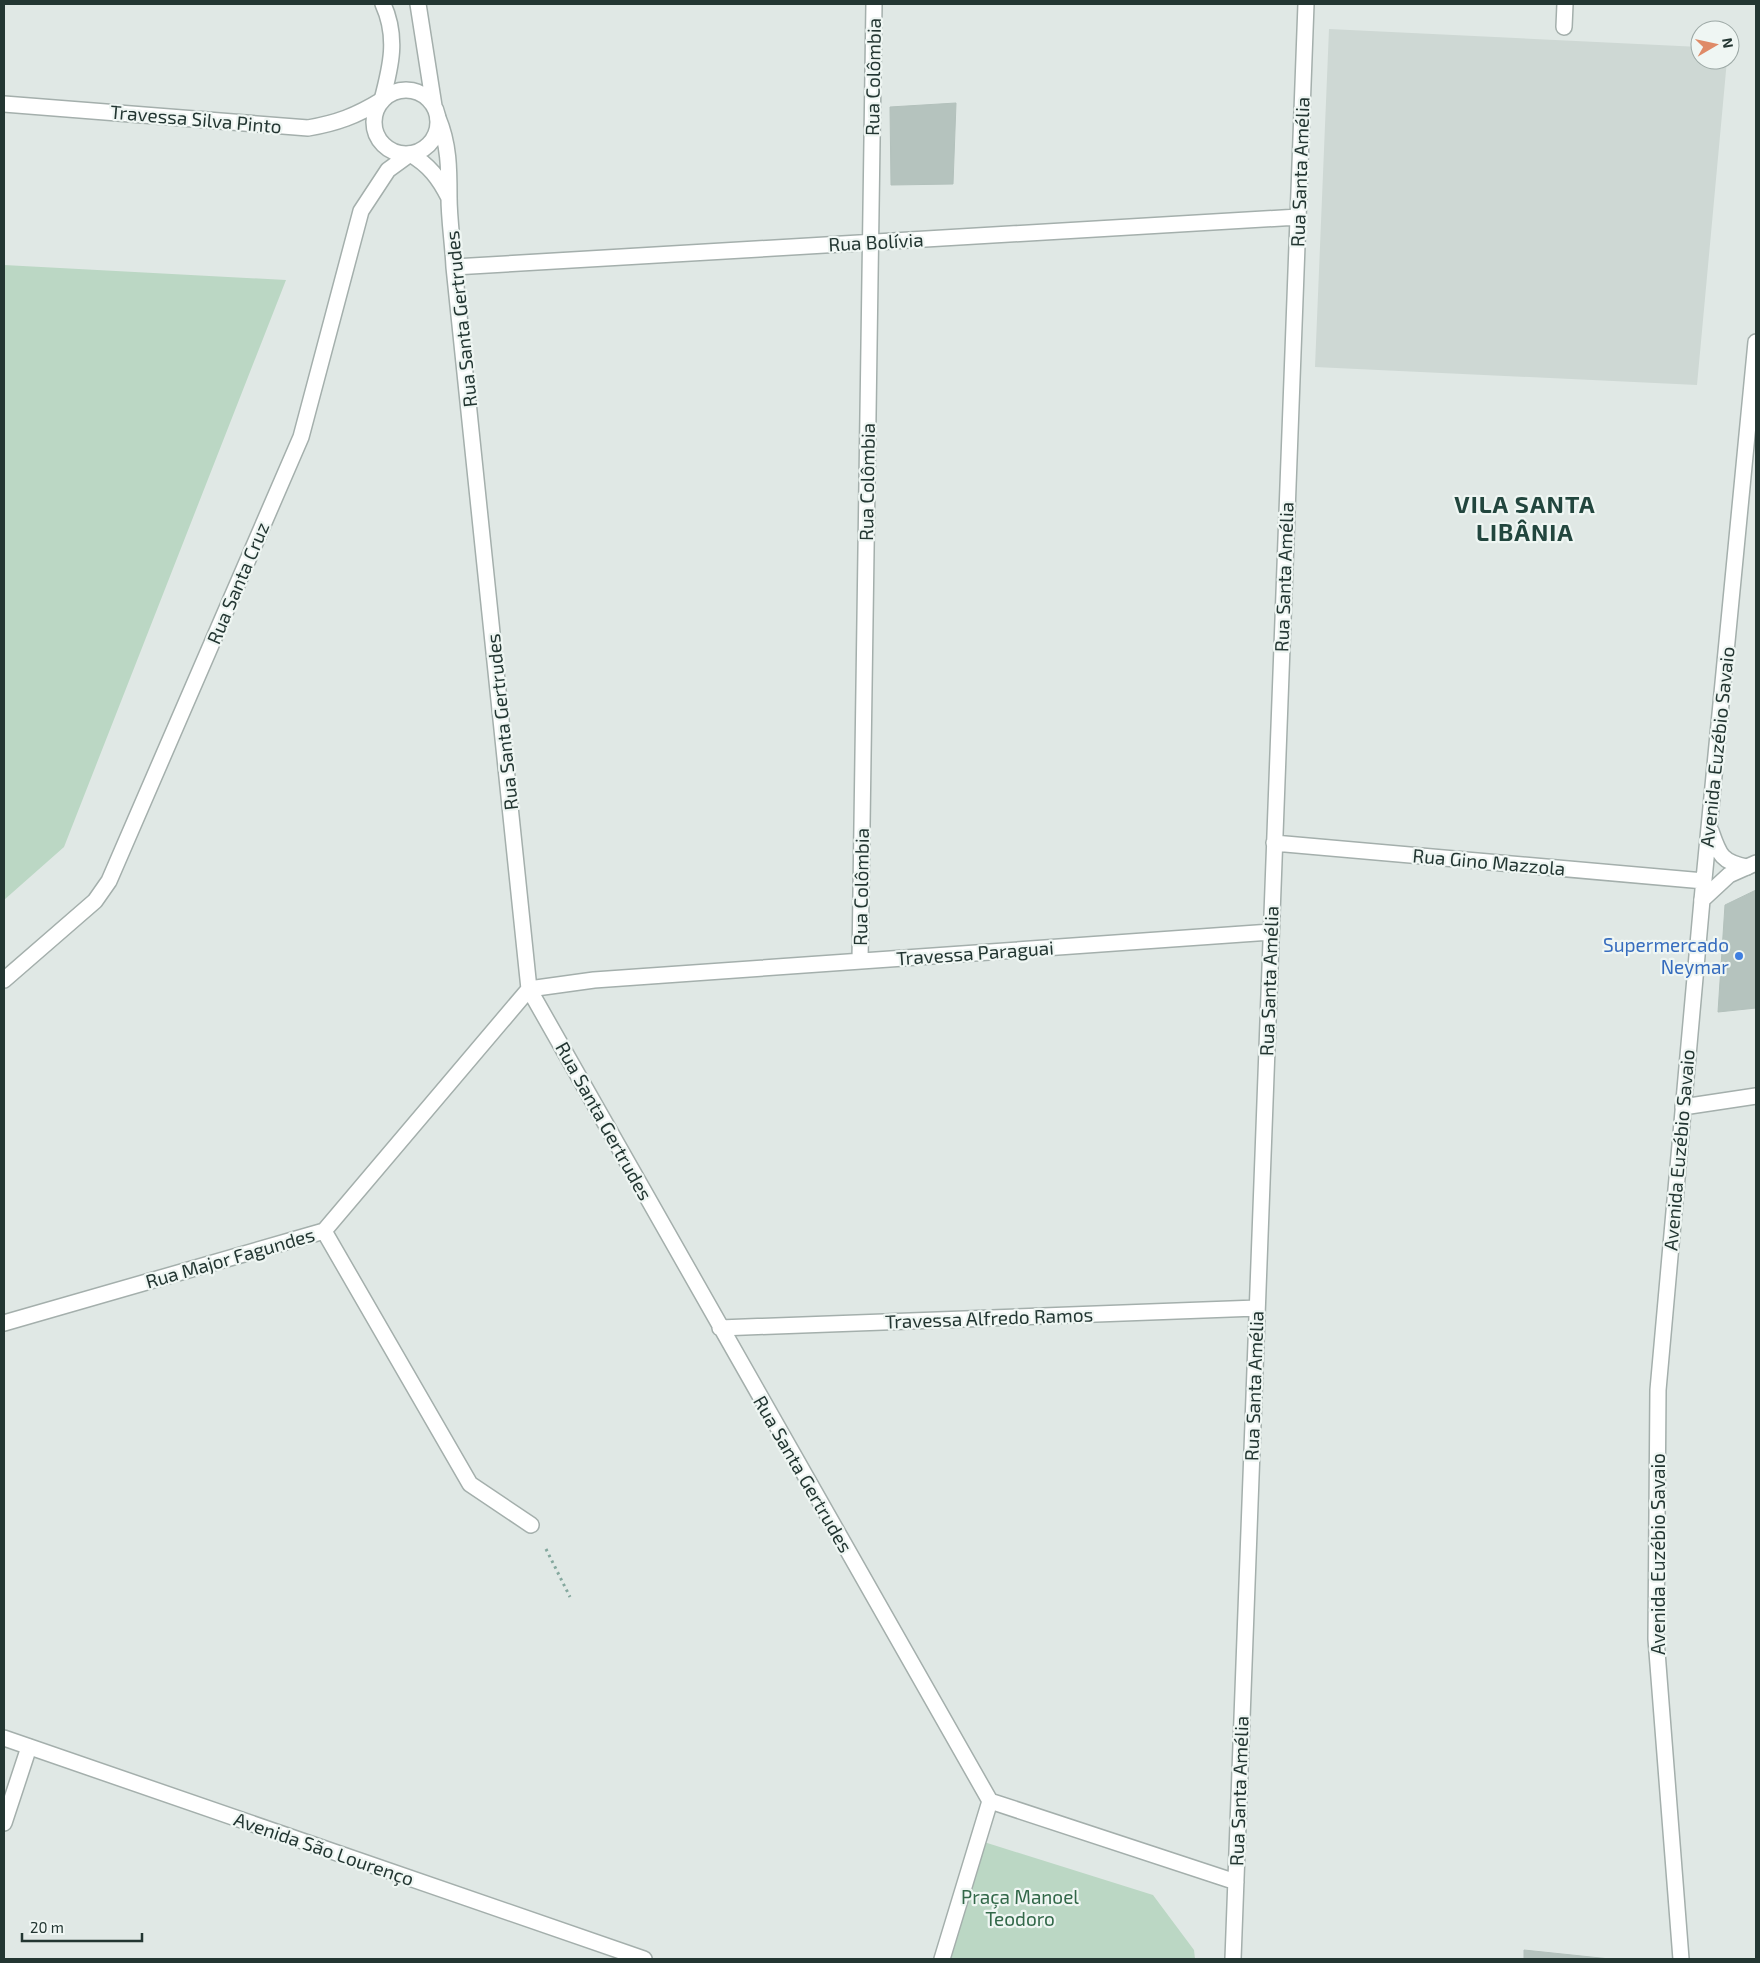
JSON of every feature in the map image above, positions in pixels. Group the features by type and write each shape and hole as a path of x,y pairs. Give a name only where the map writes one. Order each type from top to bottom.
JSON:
{"street":[{"path":"382,100 392,52 392,24 383,4"},
{"path":"418,4 436,112 438,130 433,142 422,150 410,154 392,150 378,138 374,126 375,111 382,100 390,93 401,89 414,90 426,96 436,112"},
{"name":"Rua Colômbia","path":"860,961 874,4"},
{"name":"Rua Santa Amélia","path":"1233,1959 1306,4"},
{"path":"1564,27 1565,4"},
{"name":"Travessa Silva Pinto","path":"4,104 308,128 335,123 360,114 382,100"},
{"name":"Rua Santa Gertrudes","path":"436,112 446,140 450,168 449,198 454,267 529,989 990,1801"},
{"name":"Rua Santa Gertrudes","path":"410,154 424,162 435,174 449,198"},
{"name":"Rua Santa Cruz","path":"4,980 95,901 109,881 301,437 361,211 388,170 410,154"},
{"name":"Rua Bolívia","path":"454,267 1298,217"},
{"name":"Avenida Euzébio Savaio","path":"1681,1959 1656,1639 1658,1390 1708,824 1756,342"},
{"path":"1708,824 1717,850 1730,864 1752,865"},
{"name":"Rua Gino Mazzola","path":"1274,843 1704,881"},
{"path":"1702,900 1729,875 1752,865"},
{"name":"Travessa Paraguai","path":"529,989 594,980 1271,932"},
{"name":"Rua Major Fagundes","path":"4,1323 324,1231 529,989"},
{"path":"1683,1108 1756,1096"},
{"path":"324,1231 470,1484 531,1525"},
{"name":"Travessa Alfredo Ramos","path":"720,1328 1257,1308"},
{"name":"Avenida São Lourenço","path":"4,1738 644,1959"},
{"path":"4,1823 30,1747"},
{"path":"942,1959 990,1801 1236,1882"}],"path":[{"path":"531,1525 549,1554 570,1598"}],"shaded area":[{"path":"1329,29 1690,47 1690,70 1726,70 1697,385 1315,367"}],"green space":[{"path":"4,265 286,280 64,847 4,900"},
{"name":"Praça Manoel Teodoro","path":"984,1842 1153,1895 1194,1950 1195,1959 951,1959"}],"building":[{"path":"956,103 953,184 891,185 890,107"},
{"name":"Supermercado Neymar","path":"1756,890 1756,1008 1718,1012 1725,905"},
{"path":"1524,1950 1610,1959 1524,1959"}],"place":[{"name":"Supermercado Neymar","path":"1739,956"}],"district":[{"name":"VILA SANTA LIBÂNIA","path":"1525,519"}]}
